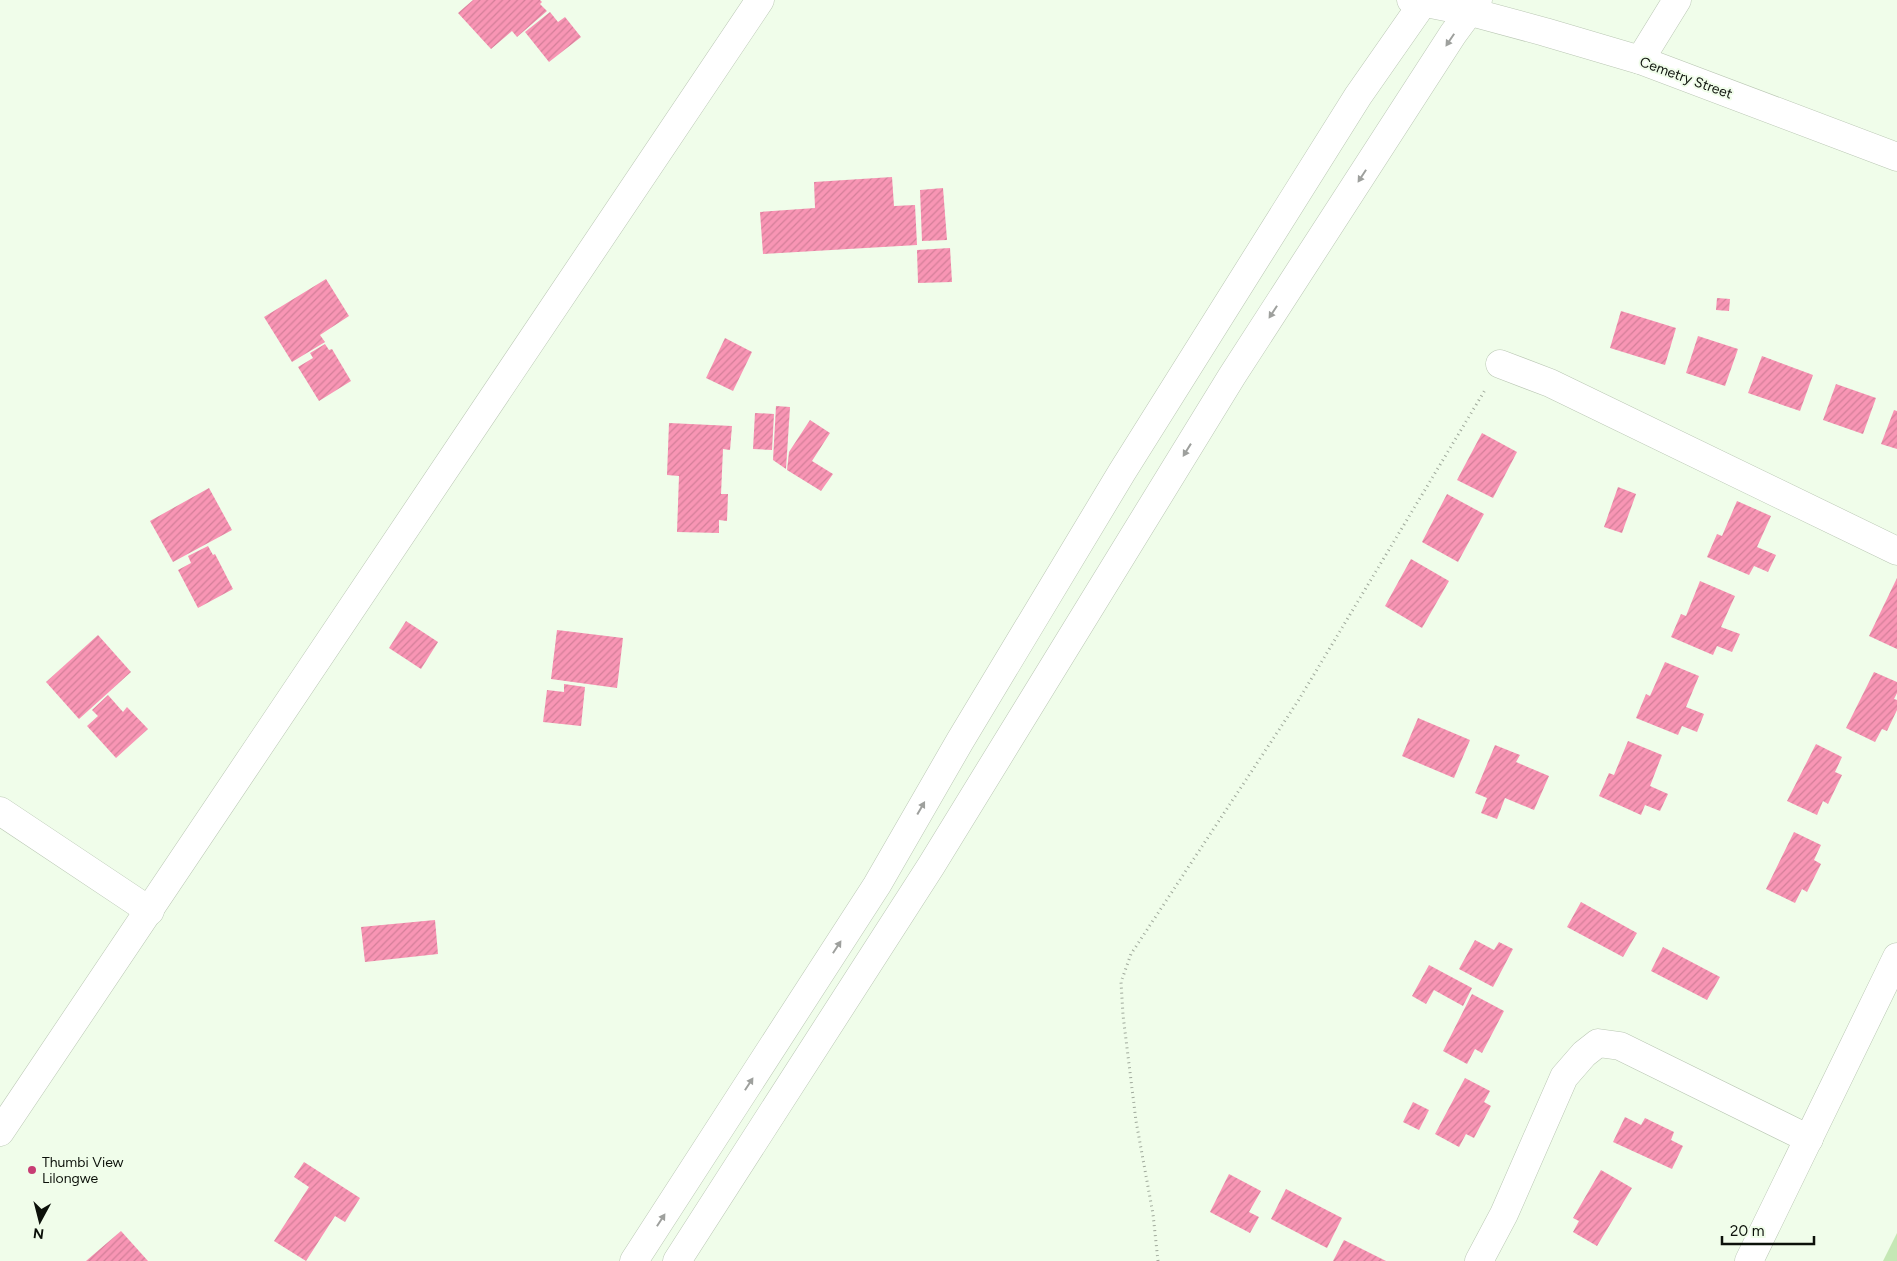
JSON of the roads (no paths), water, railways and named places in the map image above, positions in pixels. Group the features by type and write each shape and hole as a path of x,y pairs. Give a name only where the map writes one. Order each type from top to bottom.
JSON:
{"main road":[{"path":"0,1132 760,0"},
{"path":"1640,60 1677,0"},
{"path":"634,1261 872,893 960,741 1122,472 1419,1"},
{"name":"Cemetry Street","path":"1419,1 1474,6 1545,32 1640,60 1897,157"},
{"path":"677,1261 931,866 1232,376 1453,34 1474,6"},
{"path":"1500,364 1550,383 1897,551"},
{"path":"0,811 150,911"},
{"path":"1749,1261 1897,957"},
{"path":"1478,1261 1504,1214 1564,1077 1584,1054 1598,1044 1620,1046 1809,1139"}],"place":[{"name":"Thumbi View Lilongwe","path":"32,1170"}]}
